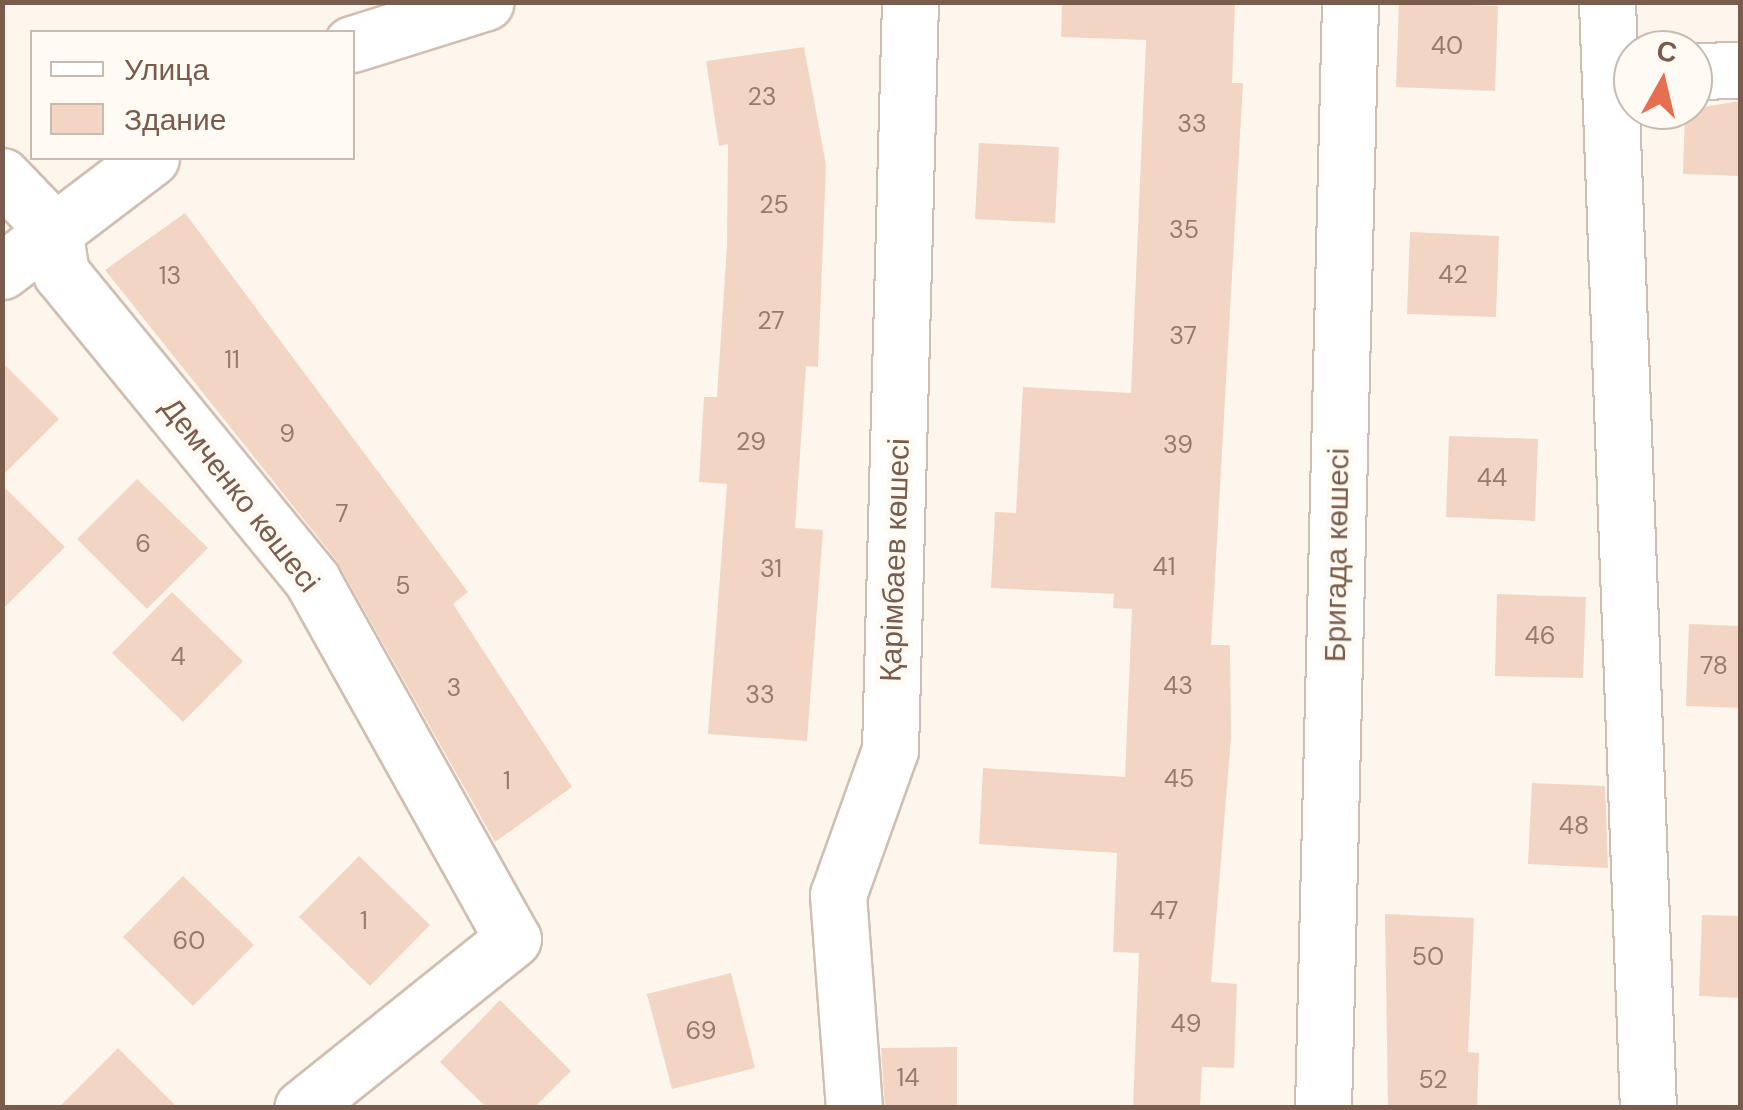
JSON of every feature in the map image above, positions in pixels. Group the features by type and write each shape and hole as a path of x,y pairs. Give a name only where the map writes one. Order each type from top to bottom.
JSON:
{"street":[{"path":"355,43 486,2"},
{"name":"Қарімбаев көшесі","path":"854,1108 838,895 890,750 910,2"},
{"name":"Бригада көшесі","path":"1322,1108 1350,2"},
{"path":"1606,2 1613,36"},
{"path":"1713,71 1740,70"},
{"path":"1622,130 1648,1108"},
{"path":"2,272 148,160"},
{"path":"2,176 54,230"},
{"name":"Демченко көшесі","path":"54,230 61,273 312,580 514,939 302,1108"}],"building":[{"path":"1062,2 1235,2 1232,83 1243,83 1211,645 1230,645 1231,738 1211,982 1237,984 1234,1068 1202,1067 1200,1108 1133,1108 1139,953 1113,952 1117,853 979,844 983,768 1125,777 1132,609 1113,608 1114,594 991,588 995,512 1016,513 1023,387 1131,393 1146,40 1061,37"},
{"path":"1399,2 1498,6 1495,91 1396,87"},
{"path":"804,47 826,165 818,367 806,366 795,528 823,530 807,741 708,734 727,484 699,482 704,397 717,397 727,245 728,144 719,146 706,61"},
{"path":"1740,101 1740,176 1683,174 1684,130 1713,130 1713,105"},
{"path":"979,143 1059,147 1055,223 975,219"},
{"path":"185,213 468,592 453,604 572,787 495,842 336,560 105,270"},
{"path":"1410,232 1499,236 1496,317 1407,314"},
{"path":"2,362 59,419 2,476"},
{"path":"1449,436 1538,439 1535,521 1446,517"},
{"path":"137,479 208,548 147,609 77,539"},
{"path":"2,485 65,547 2,610"},
{"path":"172,592 243,661 183,722 112,653"},
{"path":"1497,594 1586,597 1583,678 1495,676"},
{"path":"1689,624 1740,626 1740,708 1686,706"},
{"path":"1532,783 1605,786 1608,868 1528,864"},
{"path":"359,856 430,925 370,986 299,917"},
{"path":"183,876 254,945 193,1006 123,937"},
{"path":"1385,914 1474,918 1468,1052 1479,1053 1477,1108 1388,1108"},
{"path":"1702,915 1740,916 1740,998 1699,996"},
{"path":"731,973 755,1068 672,1089 647,994"},
{"path":"500,1000 571,1071 534,1108 487,1108 440,1062"},
{"path":"957,1047 957,1108 885,1108 881,1048"},
{"path":"118,1048 178,1108 58,1108"}]}
